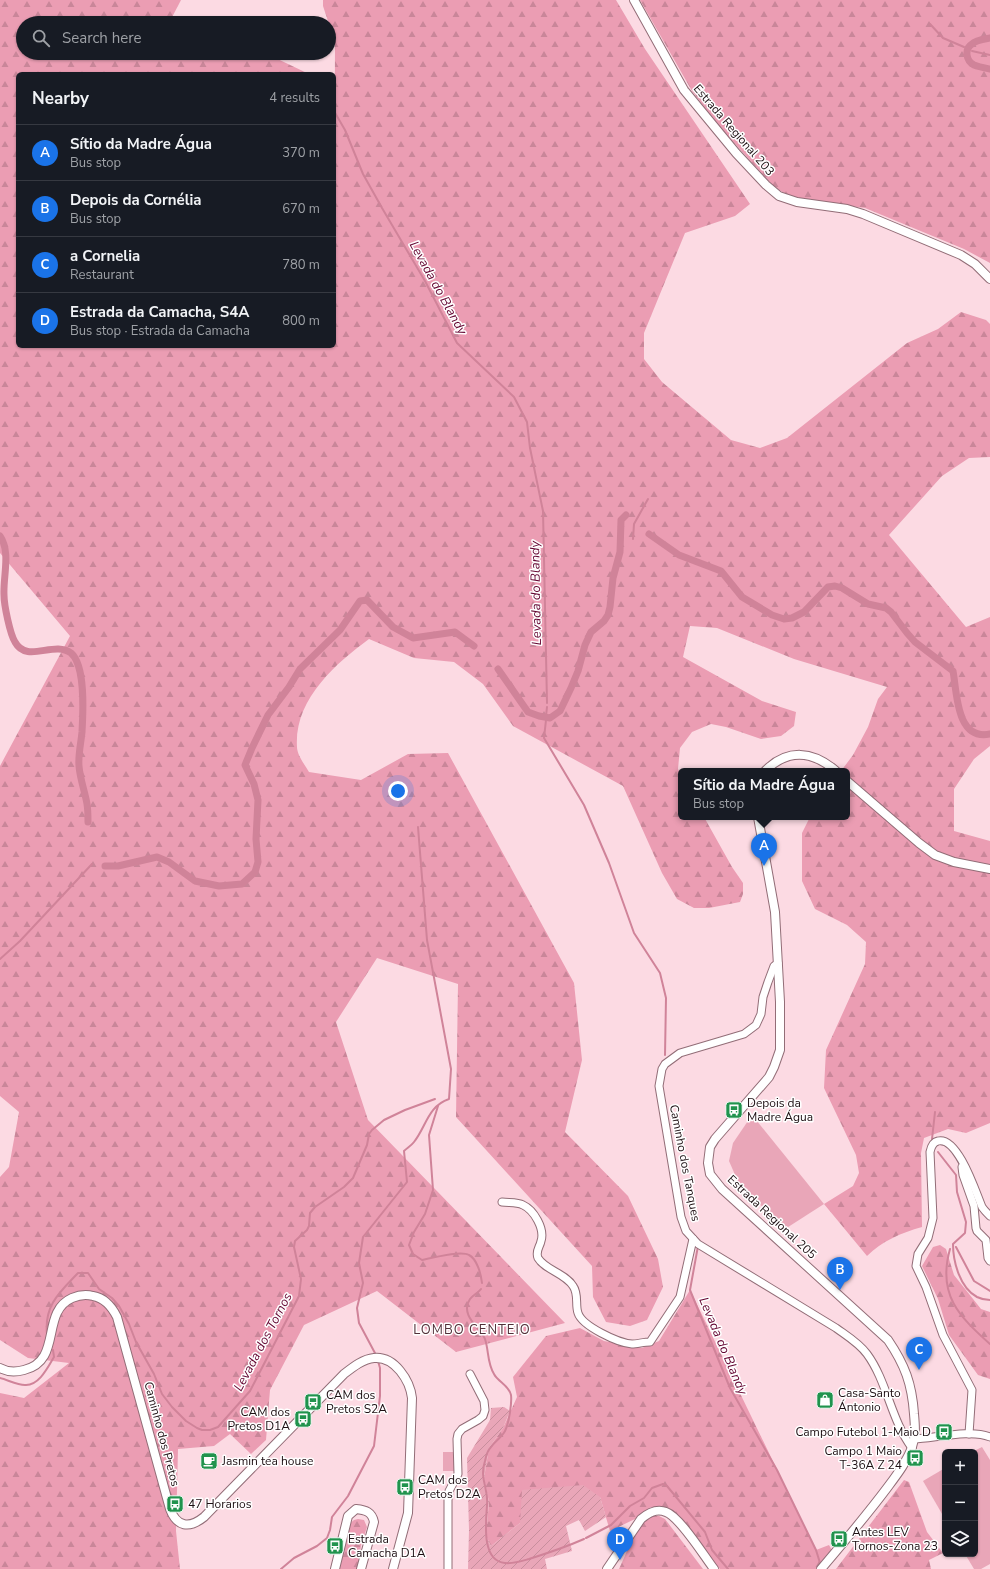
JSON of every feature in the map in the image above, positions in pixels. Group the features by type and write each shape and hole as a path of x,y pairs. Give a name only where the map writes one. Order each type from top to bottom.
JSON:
{"main road":[{"name":"Estrada Regional 203","path":"634,0 684,90 743,161 773,192 786,199 797,202 847,209 863,214 961,255 975,264 990,279"},
{"path":"768,768 784,757 800,755 816,757 832,768"},
{"path":"850,784 919,843 936,855 954,862 990,869"},
{"name":"Estrada Regional 205","path":"759,820 773,893 778,963 781,1041 778,1058 769,1077 715,1139 710,1147 708,1155 710,1174 722,1189 888,1340 903,1365 911,1386 916,1430 912,1448 896,1476 822,1569"},
{"name":"Caminho dos Pretos","path":"0,1368 11,1372 22,1371 31,1368 42,1360 48,1351 56,1313 66,1302 75,1297 85,1295 95,1296 104,1300 113,1309 118,1317 170,1509 176,1520 190,1525 196,1523 204,1517 344,1374 361,1363 376,1358 392,1364 398,1369 408,1383 412,1398 408,1512 393,1569"},
{"path":"334,1569 346,1520 350,1513 356,1509 368,1511 374,1522 362,1569"},
{"path":"607,1569 641,1519 648,1513 659,1510 669,1513 676,1519 714,1569"}],"street":[{"name":"Caminho dos Tanques","path":"778,963 774,966 768,982 763,997 761,1014 756,1025 744,1034 680,1053 664,1064 662,1069 660,1086 681,1217 686,1231 698,1244 836,1328 857,1343 874,1365 901,1430 912,1448"},
{"path":"969,1434 972,1398 970,1384 943,1335 926,1287 916,1266 918,1254 928,1238 933,1218 930,1159 932,1146 938,1141 946,1141 957,1151 983,1208 990,1216"},
{"path":"962,1163 964,1175 974,1206 977,1232 986,1240 988,1258 990,1262"},
{"path":"502,1202 520,1204 531,1210 540,1226 542,1233 541,1241 537,1250 538,1257 544,1265 563,1276 574,1287 578,1313 585,1324 608,1336 631,1344 650,1342 680,1297 693,1239"},
{"path":"448,1569 448,1496 458,1474 457,1436 462,1429 481,1418 485,1410 484,1401 470,1374"},
{"path":"914,1439 969,1434 980,1434 990,1437"}],"shaded area":[{"path":"752,1115 824,1204 785,1229 739,1184 729,1161 733,1143"},
{"path":"504,1407 510,1411 503,1428 489,1448 484,1478 489,1502 486,1536 491,1546 520,1523 522,1490 583,1485 600,1497 606,1517 585,1531 579,1520 566,1526 572,1551 545,1559 547,1569 468,1569 469,1530 467,1458 490,1420 491,1408"},
{"path":"982,1447 990,1460 990,1564 981,1569 974,1569 967,1557 978,1557 978,1449"},
{"path":"443,1452 455,1452 455,1471 443,1471"},
{"path":"942,1470 942,1514 923,1481"}],"green space":[{"path":"0,0 181,0 173,16 16,16 16,60 280,60 305,72 16,72 16,348 336,348 336,16 326,16 323,6 323,0 616,0 645,49 750,204 735,216 685,233 644,333 644,359 662,382 731,440 760,448 787,438 907,343 938,329 961,312 986,320 990,324 990,457 969,458 942,476 889,535 966,627 990,617 990,746 974,759 954,789 954,831 990,841 990,1123 966,1133 948,1129 924,1138 921,1153 922,1227 892,1238 867,1256 824,1204 853,1186 859,1173 856,1155 824,1088 826,1050 865,964 866,942 847,925 815,909 802,881 802,833 808,820 850,820 850,768 843,768 853,755 868,727 878,699 887,687 794,659 717,628 690,626 683,657 762,701 796,712 794,726 781,736 761,739 726,727 711,724 692,732 680,748 678,768 678,820 706,820 732,867 743,883 743,894 740,902 709,908 694,908 677,899 662,873 623,786 513,726 483,684 454,662 414,658 369,639 330,672 309,699 302,714 298,730 297,750 300,757 309,772 361,780 408,754 448,753 574,983 582,1060 565,1132 628,1196 658,1259 663,1287 647,1320 630,1326 606,1322 593,1297 592,1266 456,1117 458,984 377,958 336,1022 368,1120 565,1323 456,1352 377,1291 304,1325 270,1390 266,1440 251,1454 230,1434 214,1446 178,1449 176,1531 180,1569 0,1569 0,1393 24,1398 69,1363 28,1358 0,1340 0,1177 9,1167 19,1112 0,1096 0,766 70,636 0,553"},
{"path":"640,0 990,0 990,263 964,249 865,208 793,198 774,187 718,125 692,91"},
{"path":"940,1245 946,1249 954,1275 981,1309 990,1312 990,1379 978,1375 949,1335 938,1299 922,1266 933,1247"},
{"path":"690,1290 816,1550 829,1545 833,1552 816,1569 720,1569 709,1558 678,1515 666,1507 651,1507 635,1519 610,1531 600,1497 520,1523 491,1546 486,1536 489,1502 484,1478 489,1448 503,1428 517,1397 513,1377 546,1336 580,1328 604,1341 642,1348 659,1341"},
{"path":"904,1480 909,1482 927,1532 942,1552 942,1554 929,1560 931,1569 836,1569"},
{"path":"653,1516 659,1516 665,1519 703,1569 619,1569 640,1522"},
{"path":"354,1520 364,1520 367,1527 361,1545 358,1569 339,1569 348,1525"}],"waterway":[{"path":"930,24 943,38 964,47"},
{"path":"990,38 981,40 969,46 967,52 971,63 990,69"},
{"path":"972,51 990,55"},
{"name":"Levada do Blandy","path":"336,114 345,130 363,174 425,281 457,343 514,397 527,422 530,448 543,511 547,703"},
{"path":"633,539 634,524 648,499"},
{"path":"498,669 528,712 550,718 560,711 578,671 585,645 591,632 604,621 608,615 613,578 620,552 621,520 626,515"},
{"path":"649,534 679,555 721,571 742,597 772,615 784,619 792,618 804,612 828,587 835,586 842,588 868,604 886,608 891,612 915,642 953,671 960,713 964,723 970,730 979,734 990,734"},
{"path":"0,536 3,542 6,557 4,588 5,605 9,626 15,642 20,648 26,651 34,652 57,649 64,650 71,653 76,659 79,668 83,703 79,766 87,804 88,822"},
{"path":"105,866 118,866 157,857 169,862 195,881 219,886 242,884 255,872 258,862 256,839 258,800 254,784 245,765 268,715 289,687 300,669 340,630 360,601 367,600 393,627 413,638 455,632 474,646"},
{"name":"Levada do Blandy","path":"546,716 547,707"},
{"name":"Levada do Blandy","path":"546,720 544,738 584,805 609,863 634,933 660,973 666,998 665,1055"},
{"name":"Levada dos Tornos","path":"376,1355 359,1323 357,1308 363,1283 359,1263 363,1237 407,1182 404,1151 412,1145 436,1107 449,1099 451,1069 427,940 418,827"},
{"path":"0,959 20,941 92,864"},
{"name":"Levada dos Tornos","path":"47,1334 48,1315 59,1293 78,1273 88,1273 99,1289 112,1298 119,1306 129,1324 136,1342 154,1374 162,1394 172,1407 186,1421 197,1428 202,1430 210,1430 218,1427 250,1391 299,1296 301,1279 294,1247 295,1241 307,1230 309,1226 310,1213 315,1207 344,1187 353,1178 367,1145 369,1134 372,1130 384,1120 405,1110 435,1099"},
{"name":"Levada dos Tornos","path":"438,1106 429,1135 433,1190 425,1214 414,1232 409,1245 413,1254 422,1260 460,1253 469,1255 472,1257 480,1271 482,1283"},
{"path":"932,1139 935,1112"},
{"path":"938,1152 956,1175 957,1192 966,1222 965,1233 953,1244 956,1266 962,1281 971,1293 985,1300 990,1300"},
{"name":"Levada do Blandy","path":"698,1246 690,1290 730,1388 777,1470 816,1550 820,1563"},
{"name":"Levada dos Tornos","path":"956,1247 974,1281 990,1291"},
{"name":"Levada dos Tornos","path":"950,1249 946,1279 949,1292 960,1314 990,1344"},
{"name":"Levada dos Tornos","path":"481,1289 470,1299 467,1305 467,1311 472,1321 485,1339 492,1370 496,1377 508,1389 511,1395 510,1413 504,1433 489,1450 483,1467 487,1494 486,1530 488,1548 497,1561 511,1563 523,1561 584,1539"},
{"name":"Levada dos Tornos","path":"0,1378 22,1385 35,1382 46,1371 54,1357 53,1350"},
{"path":"281,1569 294,1558 317,1546 327,1538 332,1517 348,1496 374,1446 380,1396 380,1368 378,1361"},
{"name":"Levada dos Tornos","path":"586,1538 611,1525 630,1506 644,1498 652,1488 663,1484 667,1486 705,1532 712,1550 728,1569"}],"place":[{"name":"Sítio da Madre Água","path":"764,866"},
{"name":"Depois da Madre Água","path":"734,1110"},
{"name":"Depois da Cornélia","path":"840,1290"},
{"name":"a Cornelia","path":"919,1370"},
{"name":"Casa-Santo Ántonio","path":"825,1400"},
{"name":"CAM dos Pretos S2A","path":"313,1402"},
{"name":"CAM dos Pretos D1A","path":"303,1419"},
{"name":"Campo Futebol 1-Maio D","path":"944,1432"},
{"name":"Campo 1 Maio T-36A Z 24","path":"915,1458"},
{"name":"Jasmin tea house","path":"209,1461"},
{"name":"CAM dos Pretos D2A","path":"405,1487"},
{"name":"47 Horarios","path":"175,1504"},
{"name":"Antes LEV Tornos-Zona 23","path":"839,1539"},
{"name":"Estrada Camacha D1A","path":"335,1546"},
{"name":"Estrada da Camacha, S4A","path":"620,1560"}],"district":[{"name":"LOMBO CENTEIO","path":"472,1330"}]}
